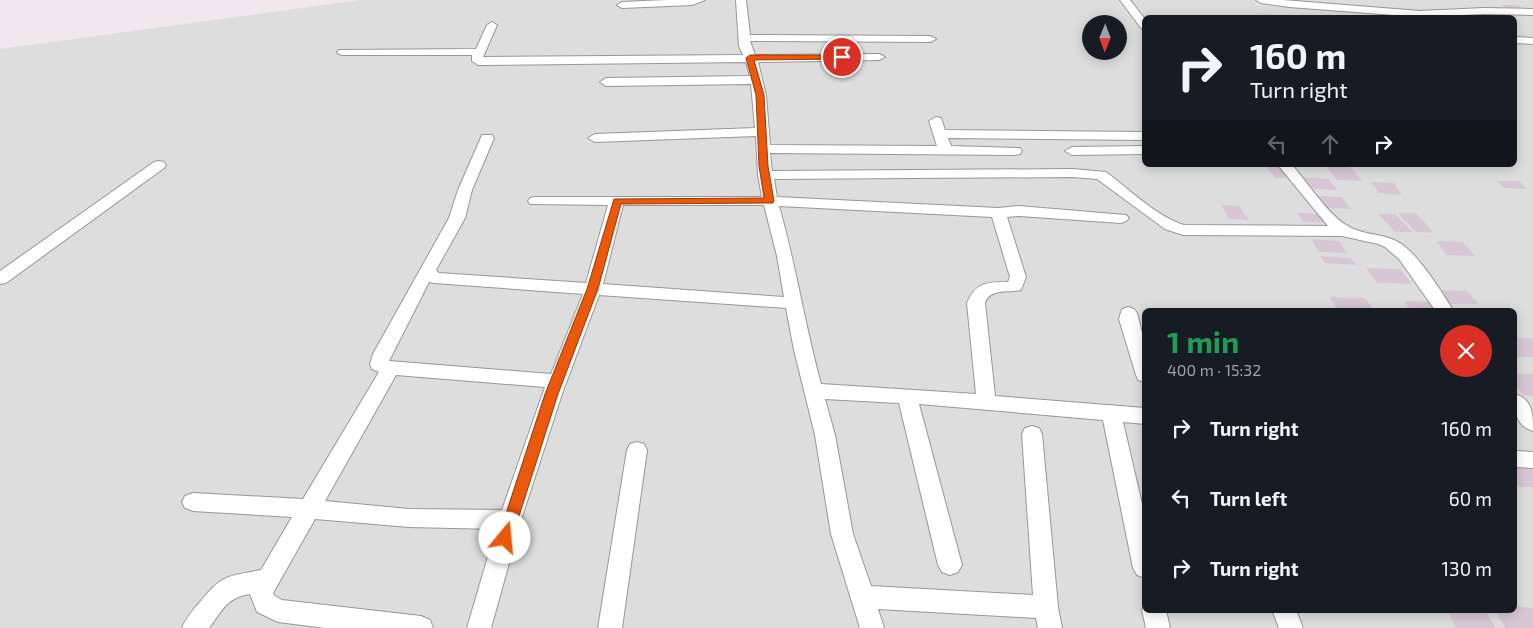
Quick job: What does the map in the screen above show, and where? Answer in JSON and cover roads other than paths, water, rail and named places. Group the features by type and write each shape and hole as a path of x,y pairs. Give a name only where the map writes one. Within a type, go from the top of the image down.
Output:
{"street":[{"path":"622,6 700,0"},
{"path":"741,0 745,46 760,95 765,175 770,201 785,256 803,350 825,435 842,534 872,628"},
{"path":"1125,0 1142,22"},
{"path":"1261,0 1289,4 1420,14 1484,11 1533,12"},
{"path":"1514,0 1533,12"},
{"path":"492,25 476,60 484,62 879,57"},
{"path":"744,38 930,39"},
{"path":"1517,40 1533,41"},
{"path":"343,52 480,52"},
{"path":"606,82 756,80"},
{"path":"936,121 945,150"},
{"path":"940,134 1142,136"},
{"path":"487,138 465,190 457,218 382,354 379,364 383,368 390,369 557,381"},
{"path":"595,138 763,141 945,150 1015,151"},
{"path":"1072,151 1142,150"},
{"path":"0,279 159,165"},
{"path":"1287,167 1334,224 1343,231 1357,238 1381,241 1400,250 1443,308"},
{"path":"765,175 1073,173 1101,176 1156,218 1170,226 1183,230 1343,231"},
{"path":"535,201 770,201 998,213 1019,211 1120,218"},
{"path":"479,628 510,520 557,381 593,289 617,201"},
{"path":"986,402 976,304 979,294 986,289 1010,287 1018,283 1018,277 998,213"},
{"path":"427,271 434,278 441,279 795,303"},
{"path":"1128,313 1128,319 1142,361"},
{"path":"390,369 267,580 262,592 266,604 278,611 421,628"},
{"path":"813,391 907,396 1142,416"},
{"path":"907,396 950,565"},
{"path":"1517,406 1533,423"},
{"path":"1111,413 1142,554"},
{"path":"861,597 1048,617 1032,434"},
{"path":"610,628 637,450"},
{"path":"1517,458 1533,460"},
{"path":"194,502 309,509 409,518 510,520"},
{"path":"194,628 222,592 233,586 267,580"},
{"path":"1155,613 1158,628"},
{"path":"1285,613 1291,628"}]}
